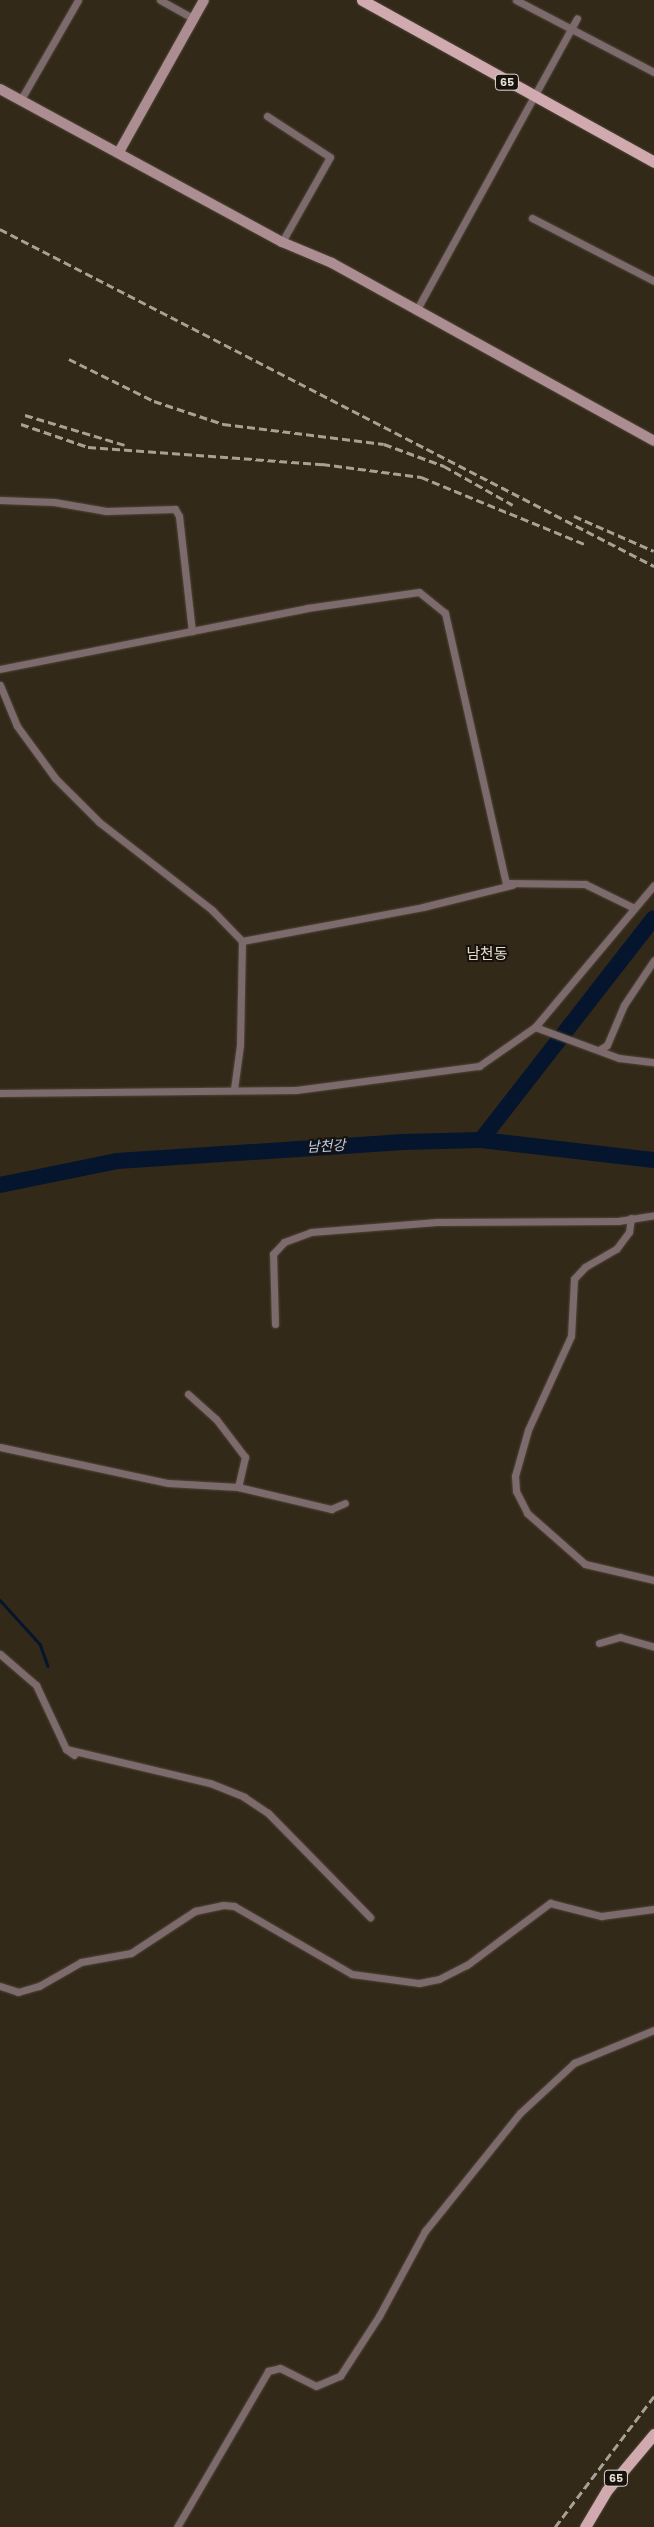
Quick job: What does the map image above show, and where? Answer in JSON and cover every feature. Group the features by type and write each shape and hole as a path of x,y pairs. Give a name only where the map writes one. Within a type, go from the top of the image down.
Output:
{"main road":[{"path":"119,152 204,0"},
{"name":"65","path":"362,0 654,162"},
{"path":"0,89 282,242 332,263 654,441"},
{"name":"65","path":"585,2527 607,2490 654,2434"}],"street":[{"path":"20,101 78,0"},
{"path":"160,0 194,19"},
{"path":"516,0 654,72"},
{"path":"416,311 577,18"},
{"path":"267,116 330,157 282,242"},
{"path":"532,218 654,281"},
{"path":"0,500 54,502 106,511 174,509 179,516 192,631"},
{"path":"0,669 192,631 407,592 419,592 438,604 445,613 506,882 512,885"},
{"path":"0,685 22,733 55,778 99,822 212,910 242,941 240,1045 234,1089"},
{"path":"242,941 423,907 512,885 585,884 634,908"},
{"path":"0,1093 234,1089 296,1090 479,1066 535,1027 654,885"},
{"path":"599,1050 606,1045 624,1004 650,971 654,960"},
{"path":"535,1027 599,1050 654,1062"},
{"path":"275,1324 273,1254 284,1242 311,1232 438,1222 631,1218 654,1215"},
{"path":"631,1218 629,1232 616,1249 585,1267 574,1279 571,1336 528,1430 515,1476 516,1491 526,1513 585,1564 654,1580"},
{"path":"188,1394 216,1419 245,1456 238,1487"},
{"path":"0,1447 168,1483 238,1487 331,1509 344,1503"},
{"path":"599,1643 620,1638 654,1647"},
{"path":"0,1654 36,1684 66,1749 74,1756"},
{"path":"66,1749 210,1783 244,1797 268,1814 370,1917"},
{"path":"0,1986 18,1992 39,1986 81,1962 131,1952 195,1911 223,1904 234,1906 352,1974 419,1983 439,1979 467,1965 550,1904 600,1916 654,1909"},
{"path":"177,2527 268,2371 280,2368 316,2386 340,2376 379,2316 424,2231 520,2113 574,2062 654,2030"}],"waterway":[{"path":"481,1140 654,918"},
{"name":"남천강","path":"0,1185 117,1161 403,1142 481,1140 654,1160"},
{"path":"0,1600 40,1644 48,1666"}],"railway":[{"path":"0,229 654,566"},
{"path":"69,359 154,401 223,424 384,444 444,466 513,505"},
{"path":"25,415 125,445"},
{"path":"21,424 88,447 322,464 421,477 587,545"},
{"path":"574,516 654,551"},
{"path":"555,2527 654,2396"}],"district":[{"name":"남천동","path":"487,954"}]}
